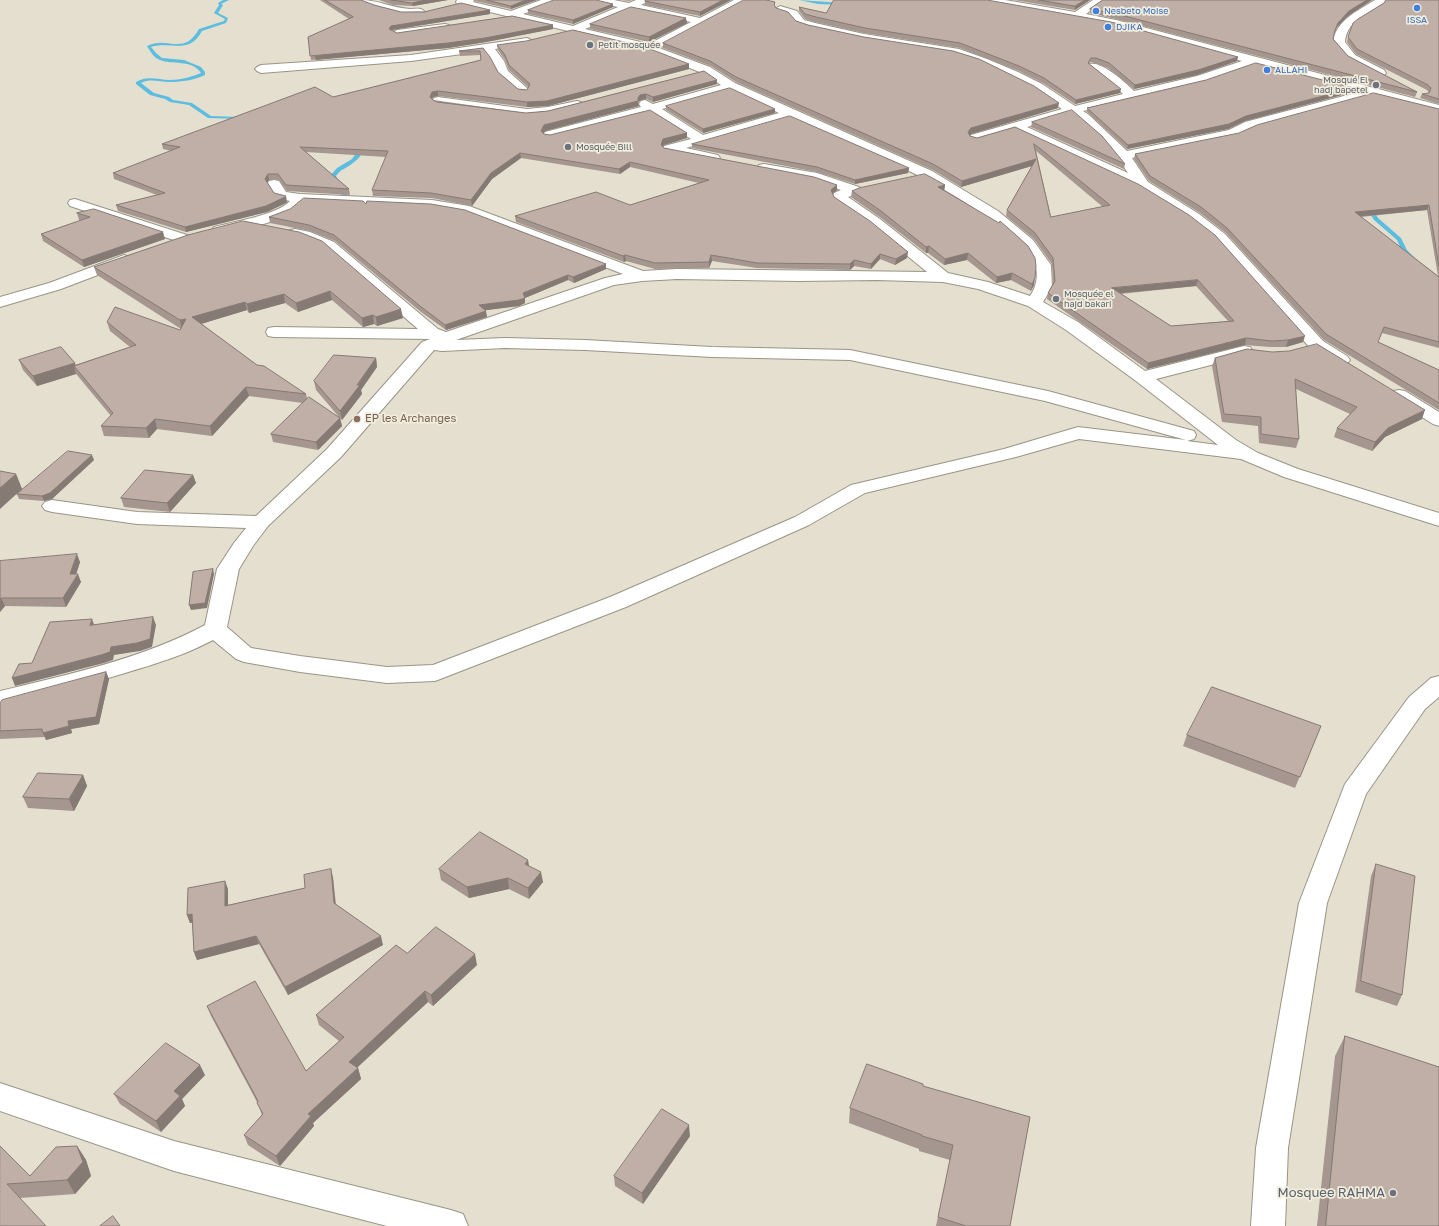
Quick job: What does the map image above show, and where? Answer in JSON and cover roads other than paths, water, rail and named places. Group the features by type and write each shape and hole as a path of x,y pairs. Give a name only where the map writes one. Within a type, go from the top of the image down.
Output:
{"street":[{"path":"365,0 406,13 431,10"},
{"path":"487,20 513,14 551,0"},
{"path":"598,0 700,21"},
{"path":"262,69 411,58 488,48 575,29 645,0"},
{"path":"650,48 742,0"},
{"path":"987,0 1078,15 1155,33 1254,61 1439,109"},
{"path":"1078,15 1100,0"},
{"path":"1382,0 1348,22 1340,33 1339,42 1351,58 1393,80"},
{"path":"461,2 650,48 706,70 731,86 927,174 993,214 1028,243 1043,266 1044,287 1034,303"},
{"path":"780,9 793,13 800,22 812,26 864,37 955,51 983,61 1038,87 1085,118 1124,156 1143,185"},
{"path":"397,33 457,25"},
{"path":"442,27 449,53"},
{"path":"488,48 498,61 503,74 523,90"},
{"path":"976,138 1074,110 1167,88 1254,61"},
{"path":"1094,66 1120,84 1132,96"},
{"path":"683,76 706,70"},
{"path":"550,135 600,123 731,86"},
{"path":"1124,156 1212,138 1244,129 1250,125 1374,92"},
{"path":"1419,92 1439,102"},
{"path":"635,99 653,108 702,140"},
{"path":"438,101 527,113 548,111 588,102"},
{"path":"729,161 669,149 791,114"},
{"path":"1015,126 1143,185 1194,217 1220,237 1309,347 1356,368"},
{"path":"751,165 817,178 854,190"},
{"path":"905,179 927,174"},
{"path":"274,184 281,195 300,198 432,204 469,210 642,276"},
{"path":"869,187 854,190 839,196 875,222 943,277"},
{"path":"166,246 197,236 273,216 292,207 300,198"},
{"path":"75,203 151,227 197,236"},
{"path":"242,224 305,235 329,245 431,340"},
{"path":"0,302 55,286 98,268 139,254"},
{"path":"0,699 60,686 159,654 188,644 215,629 228,569 244,543 261,522 334,453 431,340 456,334 611,281 642,276 677,274 943,277 982,285 1034,303 1072,326 1142,377 1229,444 1251,457 1291,473 1439,520"},
{"path":"274,332 712,352 850,355 1048,396 1185,434 1229,444"},
{"path":"1142,377 1245,351 1257,352"},
{"path":"1388,388 1439,420"},
{"path":"215,629 244,654 300,664 387,675 435,672 618,602 802,521 858,489 1009,453 1078,433 1211,449 1251,457"},
{"path":"52,506 137,518 261,522"},
{"path":"1268,1226 1272,1148 1313,903 1354,791 1417,703 1439,684"},
{"path":"0,1097 174,1156 451,1226"}],"waterway":[{"path":"227,0 219,4 221,5 216,13 227,19 225,22 200,30 196,38 185,44 156,44 149,46 154,54 161,59 183,61 199,68 203,74 181,80 168,81 149,79 138,83 152,94 172,101 190,104 210,117 240,118"},
{"path":"801,0 818,3 842,4"},
{"path":"353,202 343,194 333,176 339,169 352,162 358,156 362,149 360,147"},
{"path":"1368,206 1376,219 1399,239 1405,251 1411,257"}],"place":[{"name":"ISSA","path":"1417,8"},
{"name":"Nesbeto Moise","path":"1096,11"},
{"name":"DJIKA","path":"1108,27"},
{"name":"Petit mosquée","path":"590,45"},
{"name":"ALLAHI","path":"1267,70"},
{"name":"Mosqué El hadj bapetel","path":"1376,85"},
{"name":"Mosquée Bill","path":"568,147"},
{"name":"Mosquée el hajd bakari","path":"1056,299"},
{"name":"EP les Archanges","path":"357,419"},
{"name":"Mosquee RAHMA","path":"1393,1193"}]}
